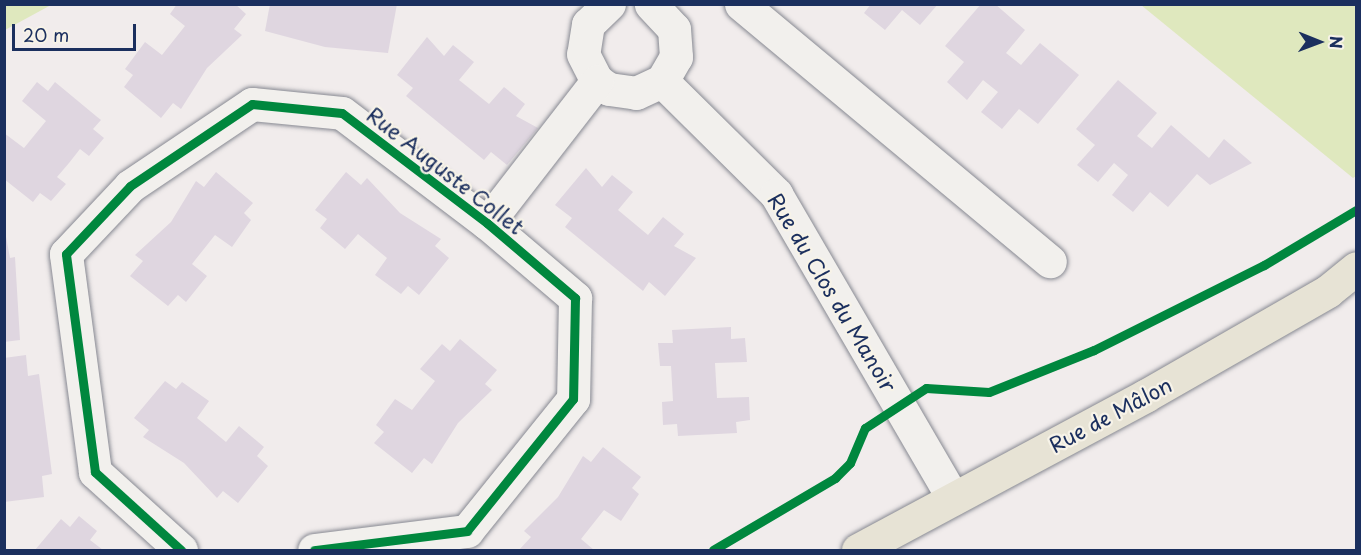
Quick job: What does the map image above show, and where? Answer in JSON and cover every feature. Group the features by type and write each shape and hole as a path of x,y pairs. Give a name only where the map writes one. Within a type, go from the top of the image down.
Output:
{"main road":[{"name":"Rue de Mâlon","path":"858,550 1145,396 1328,291 1356,268"}],"street":[{"path":"741,4 1050,261"},
{"path":"598,7 583,39 583,54 597,81 609,89 636,93 662,81 671,70 677,43 667,17 655,5"},
{"name":"Rue Auguste Collet","path":"488,223 597,81"},
{"name":"Rue du Clos du Manoir","path":"662,81 776,194 953,498"},
{"name":"Rue Auguste Collet","path":"181,550 94,472 66,254 130,186 252,104 342,113 488,223 575,298 573,399 467,531 314,550"}],"green space":[{"path":"5,4 51,4 51,5 5,30"},
{"path":"1141,5 1356,5 1356,176 1353,178"}],"building":[{"path":"177,4 235,4 246,14 234,29 242,35 207,68 181,109 173,103 161,118 124,87 133,75 125,69 145,42 162,55 185,26 170,14"},
{"path":"270,4 397,4 388,53 325,47 265,31"},
{"path":"871,4 938,4 920,25 902,10 885,30 864,13"},
{"path":"981,4 995,4 1025,30 1006,53 1021,65 1040,43 1079,75 1038,124 1019,109 1002,129 981,112 998,92 983,80 967,100 947,82 964,62 945,46"},
{"path":"427,37 444,56 453,45 474,62 459,80 489,104 504,87 525,104 516,116 538,128 507,165 491,152 484,160 406,96 413,88 397,75"},
{"path":"1118,80 1157,113 1137,136 1152,148 1171,125 1209,158 1224,139 1252,163 1210,185 1197,174 1168,207 1150,192 1133,212 1112,195 1128,175 1114,163 1098,182 1077,165 1095,145 1076,129"},
{"path":"37,82 48,91 55,82 101,120 93,129 104,138 89,156 80,149 57,177 66,184 51,201 40,193 33,202 4,179 4,133 24,148 46,121 22,101"},
{"path":"586,168 602,187 612,175 633,192 618,210 648,235 663,217 684,234 674,246 696,258 665,296 649,282 643,291 565,227 572,218 555,205"},
{"path":"216,172 253,203 244,213 251,220 232,247 215,235 192,264 207,276 186,302 178,295 168,306 130,276 143,261 135,255 171,222 196,181 204,187"},
{"path":"346,172 361,185 367,178 400,213 441,239 435,246 449,258 419,295 408,286 401,294 375,275 387,258 358,234 345,249 320,228 327,219 315,210"},
{"path":"4,226 10,258 15,257 20,340 4,342"},
{"path":"731,327 731,339 745,338 747,362 715,363 717,398 749,397 750,420 736,422 737,433 678,436 677,424 663,425 662,402 673,401 671,366 660,366 658,343 673,343 672,330"},
{"path":"460,339 497,370 485,384 492,390 458,423 432,464 424,458 412,473 374,443 384,432 376,425 395,399 412,410 435,381 420,369 442,344 450,351"},
{"path":"26,355 28,376 39,374 52,474 42,476 44,497 4,502 4,358"},
{"path":"165,381 176,389 182,382 209,401 197,418 226,442 239,426 264,447 257,456 268,466 238,503 223,491 217,498 184,463 143,437 149,430 134,418"},
{"path":"603,447 641,477 632,488 639,494 621,521 604,510 581,539 594,550 519,550 531,537 524,531 558,497 583,456 591,462"},
{"path":"79,516 97,531 90,540 103,550 35,550 61,519 70,527"}],"cycle path":[{"path":"181,550 95,472 66,254 130,186 252,104 342,113 487,223 575,298 573,399 467,531 314,550"},
{"path":"713,550 835,478 850,463 865,428 926,388 989,392 1094,350 1264,265 1356,210"}]}
